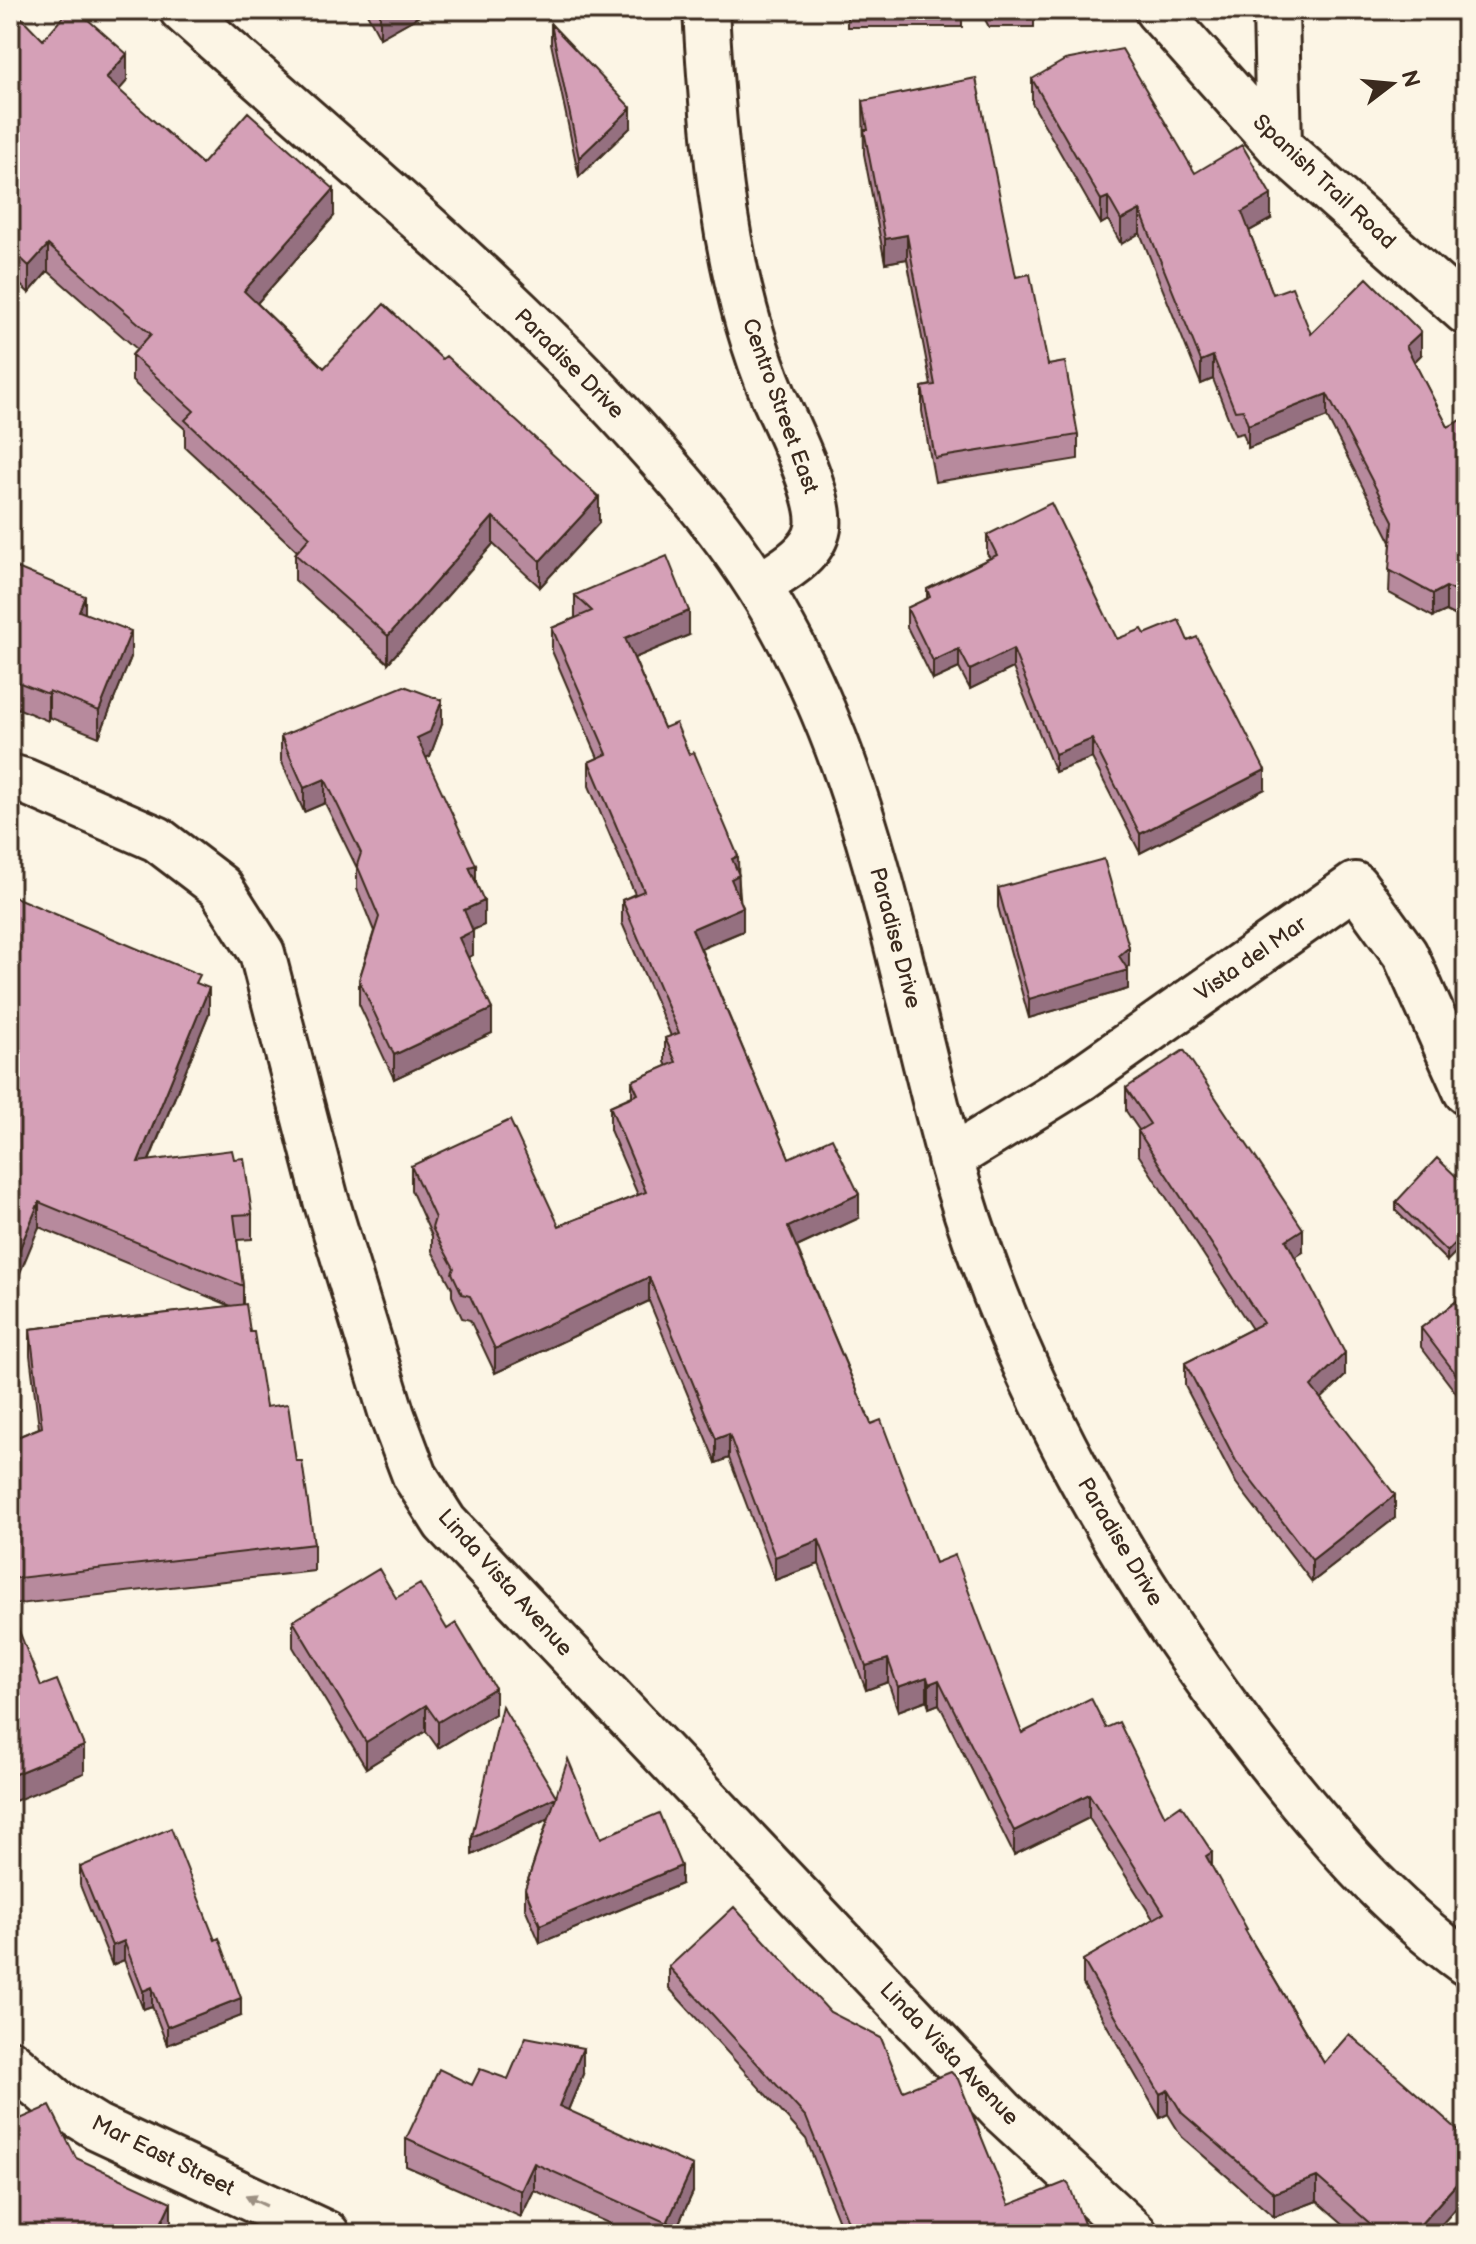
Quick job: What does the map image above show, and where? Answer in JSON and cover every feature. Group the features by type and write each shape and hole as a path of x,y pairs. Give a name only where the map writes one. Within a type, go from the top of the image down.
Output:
{"street":[{"name":"Paradise Drive","path":"182,10 541,333 683,484 724,535 759,586 820,700 847,769 868,833 950,1159 984,1261 1037,1388 1099,1512 1136,1574 1229,1709 1293,1794 1339,1849 1410,1919 1466,1963"},
{"name":"Centro Street East","path":"706,10 721,178 737,278 756,348 817,507 818,527 812,544 801,556 759,586"},
{"name":"Spanish Trail Road","path":"1157,10 1279,146 1466,312"},
{"path":"1276,10 1279,146"},
{"name":"Linda Vista Avenue","path":"10,777 157,839 220,887 262,953 326,1200 392,1415 415,1476 445,1523 1002,2111 1135,2234"},
{"name":"Vista del Mar","path":"950,1159 1080,1079 1355,885 1405,954 1466,1091"},
{"name":"Mar East Street","path":"10,2062 58,2103 97,2127 327,2234"}],"building":[{"path":"10,10 14,10 43,40 69,10 77,10 127,54 106,78 202,164 248,112 334,189 244,291 324,368 384,304 442,359 446,356 599,497 540,561 493,517 388,636 295,554 310,537 185,420 194,411 132,355 151,334 48,245 29,266 15,253 10,259"},
{"path":"551,24 631,108 579,158"},
{"path":"1122,49 1195,173 1242,145 1271,195 1242,212 1273,294 1292,287 1311,334 1367,278 1421,332 1406,346 1448,427 1463,419 1466,425 1466,597 1446,587 1433,594 1389,570 1393,521 1327,394 1248,425 1243,410 1235,411 1213,356 1201,361 1140,210 1121,220 1108,197 1101,200 1032,79 1065,60"},
{"path":"976,78 1016,277 1030,274 1048,365 1065,362 1078,435 935,458 922,387 935,385 907,235 885,239 864,130 868,130 863,101"},
{"path":"1051,503 1117,639 1142,629 1145,634 1179,620 1188,641 1197,637 1265,770 1140,834 1092,739 1055,754 1013,649 970,670 959,649 933,661 907,608 930,597 927,589 997,555 987,535"},
{"path":"667,556 689,611 625,638 664,728 676,723 689,754 694,752 738,856 732,859 739,875 731,879 743,907 692,929 789,1158 832,1138 859,1194 788,1227 871,1424 881,1420 935,1563 955,1555 1022,1733 1091,1698 1106,1728 1119,1722 1165,1816 1181,1805 1212,1852 1206,1856 1245,1930 1324,2063 1349,2034 1466,2137 1466,2173 1412,2234 1382,2234 1317,2177 1274,2193 1182,2113 1168,2090 1160,2094 1083,1960 1164,1913 1089,1794 1014,1831 939,1680 929,1684 927,1677 898,1687 888,1659 866,1666 819,1540 775,1557 729,1434 716,1439 649,1277 495,1349 470,1296 462,1294 452,1273 454,1268 432,1228 435,1218 411,1166 510,1120 559,1226 646,1192 610,1106 638,1094 632,1081 676,1062 665,1038 679,1033 622,900 644,891 589,762 607,754 552,628 592,611 575,595"},
{"path":"10,565 85,596 79,611 131,631 99,711 10,679"},
{"path":"404,686 442,700 430,732 417,738 476,865 469,867 484,901 464,910 473,931 459,938 492,1009 394,1055 359,980 379,917 357,865 361,853 325,779 304,788 281,736"},
{"path":"1104,859 1129,947 1119,956 1128,970 1029,999 998,888"},
{"path":"10,895 200,975 196,983 209,988 138,1162 232,1150 234,1159 244,1158 252,1214 234,1215 243,1286 39,1202 10,1272"},
{"path":"1184,1050 1303,1229 1286,1240 1345,1353 1311,1386 1395,1495 1312,1560 1236,1461 1185,1363 1263,1323 1138,1131 1150,1124 1126,1088"},
{"path":"1437,1158 1466,1186 1466,1232 1447,1252 1396,1202"},
{"path":"1466,1294 1466,1387 1421,1328"},
{"path":"246,1304 250,1332 254,1332 266,1407 288,1404 296,1461 302,1461 314,1544 10,1579 10,1440 42,1427 30,1329"},
{"path":"379,1569 396,1598 420,1584 447,1629 456,1623 495,1688 438,1722 426,1705 366,1742 293,1621"},
{"path":"10,1608 41,1686 57,1680 84,1746 10,1776"},
{"path":"502,1706 556,1796 568,1759 601,1838 659,1813 681,1866 540,1925 525,1889 556,1797 472,1837"},
{"path":"171,1828 215,1940 219,1938 241,1998 167,2027 152,1987 143,1991 124,1941 112,1946 80,1867"},
{"path":"734,1907 830,2012 881,2038 903,2091 951,2072 958,2079 1009,2205 1066,2182 1088,2234 853,2234 806,2117 669,1967"},
{"path":"526,2037 583,2048 559,2106 693,2166 667,2223 534,2163 521,2191 406,2139 439,2069 472,2085 480,2069 508,2079"},
{"path":"50,2106 76,2158 171,2202 156,2234 10,2234 10,2120 11,2123"}]}
